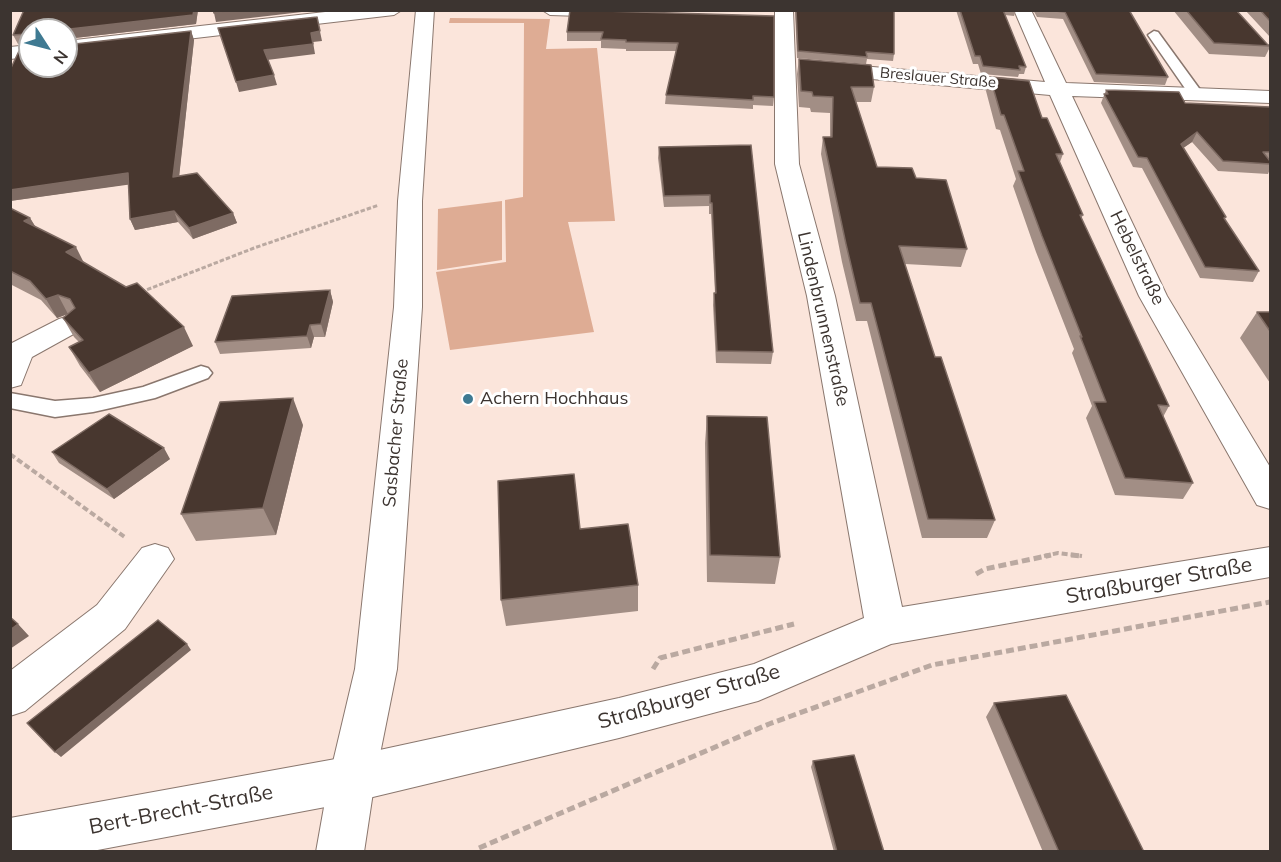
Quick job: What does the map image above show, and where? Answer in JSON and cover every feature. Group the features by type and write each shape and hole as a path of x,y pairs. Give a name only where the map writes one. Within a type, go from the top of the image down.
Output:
{"street":[{"path":"78,46 394,10"},
{"name":"Sasbacher Straße","path":"340,852 352,779 376,669 408,307 410,201 425,10"},
{"path":"550,10 632,13"},
{"name":"Hebelstraße","path":"1022,10 1056,89 1153,296 1270,496"},
{"name":"Lindenbrunnenstraße","path":"779,14 786,65 787,164 821,296 886,627"},
{"name":"Breslauer Straße","path":"786,65 1056,89 1270,97"},
{"path":"13,359 69,325"},
{"path":"10,697 111,617 154,559"},
{"name":"Straßburger Straße","path":"352,779 480,752 758,682 886,627 1270,562"},
{"name":"Bert-Brecht-Straße","path":"10,842 352,779"}],"lane":[{"path":"1155,35 1196,94"},
{"path":"10,400 56,409 93,405 147,393 201,373"}],"path":[{"path":"137,294 254,248 374,206 410,201"},
{"path":"10,454 154,559"},
{"path":"479,848 769,724 932,665 1270,602"}],"shaded area":[{"path":"450,18 550,19 546,49 597,48 615,221 568,222 594,332 450,350 436,272 506,262 505,200 523,197 524,23 449,23"},
{"path":"502,201 502,260 437,270 438,209"}],"building":[{"path":"24,10 194,10 193,15 78,28 78,18 20,18"},
{"path":"213,10 239,10 214,13"},
{"path":"570,10 774,16 774,97 753,96 753,100 666,95 678,43 626,42 626,40 601,39 603,32 567,32"},
{"path":"796,10 894,10 894,54 866,52 867,57 798,51"},
{"path":"960,10 1003,10 1026,67 1019,66 1020,70 983,66 980,56 975,56"},
{"path":"1044,10 1129,10 1168,77 1096,74 1065,12"},
{"path":"1186,10 1236,10 1270,46 1214,43"},
{"path":"1260,10 1270,10 1270,21"},
{"path":"317,17 320,31 311,33 313,44 264,50 274,75 236,82 218,28"},
{"path":"18,24 18,35 13,35"},
{"path":"191,31 173,177 197,173 233,213 189,228 174,211 130,219 128,173 10,190 10,70 18,53 18,78 78,78 78,44"},
{"path":"799,59 871,65 874,87 851,87 877,167 912,168 916,178 946,180 967,249 899,246 935,357 941,357 995,520 928,519 871,303 860,303 846,244 823,137 832,137 833,97 813,96 812,92 801,91"},
{"path":"990,77 1029,81 1042,118 1047,118 1063,154 1056,154 1083,215 1080,215 1169,406 1158,405 1193,483 1125,478 1094,402 1106,402 1018,171 1024,171 1004,115 1001,115"},
{"path":"1106,90 1179,92 1185,103 1270,107 1270,152 1263,152 1270,164 1223,161 1197,132 1181,144 1226,217 1224,218 1259,271 1205,267 1147,158 1138,157 1104,94 1108,94"},
{"path":"751,145 773,352 717,351 710,195 664,196 659,147"},
{"path":"10,208 30,218 24,221 76,247 66,252 126,287 137,283 184,327 89,373 69,347 83,340 63,318 75,308 70,299 58,295 46,299 30,281 10,271"},
{"path":"330,290 321,324 310,325 307,336 215,342 232,296"},
{"path":"1257,312 1270,312 1270,331"},
{"path":"293,398 263,508 181,514 220,402"},
{"path":"109,414 164,448 107,489 52,452"},
{"path":"707,416 767,417 780,557 710,555"},
{"path":"574,474 580,529 628,524 638,585 501,600 498,481"},
{"path":"10,617 18,624 10,630"},
{"path":"158,620 187,644 55,752 27,723"},
{"path":"1066,695 1144,852 1059,852 994,703"},
{"path":"854,755 884,852 837,852 813,761"}],"place":[{"name":"Achern Hochhaus","path":"468,399"}]}
